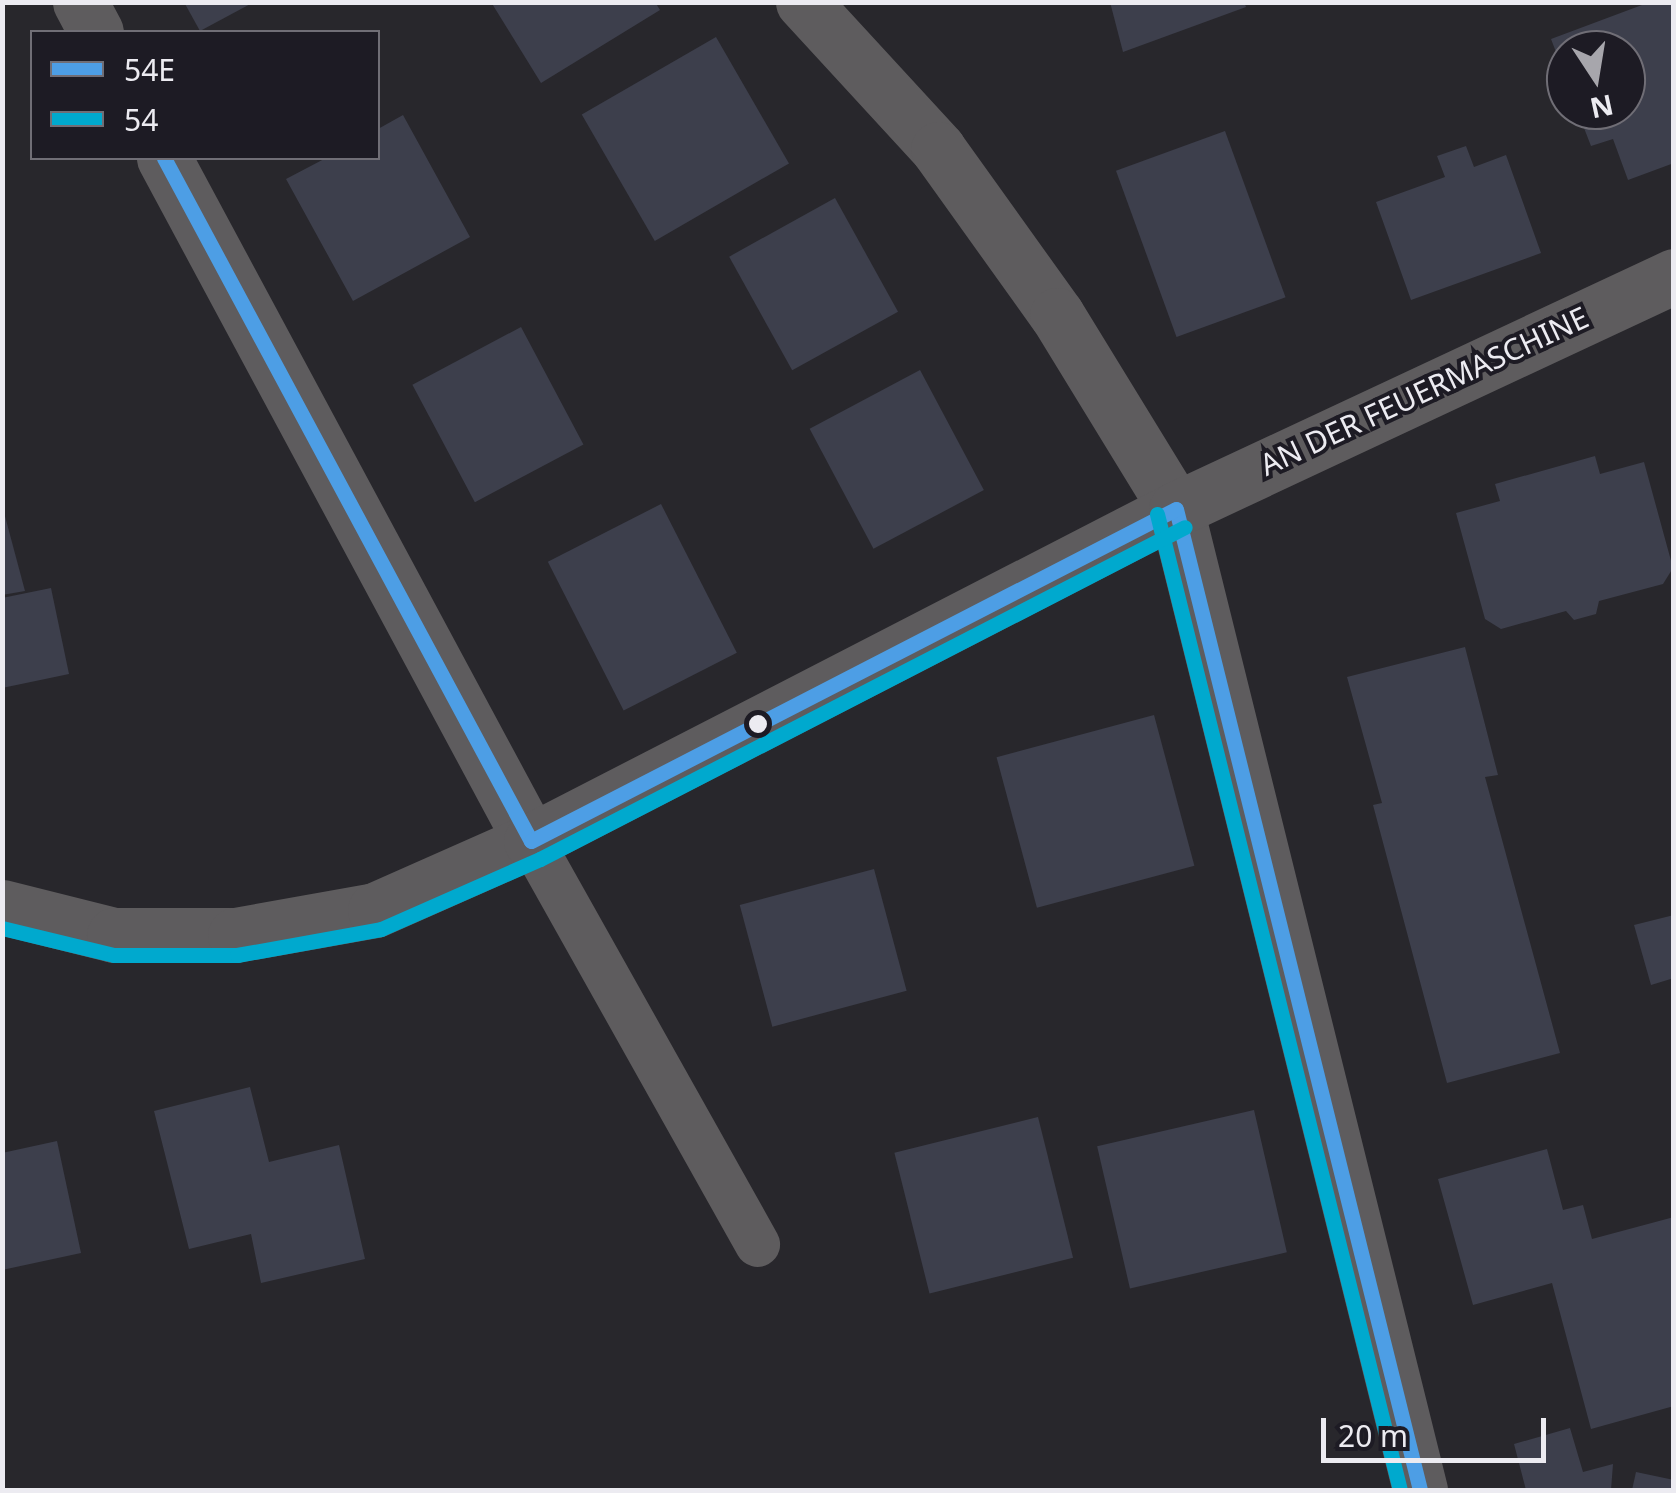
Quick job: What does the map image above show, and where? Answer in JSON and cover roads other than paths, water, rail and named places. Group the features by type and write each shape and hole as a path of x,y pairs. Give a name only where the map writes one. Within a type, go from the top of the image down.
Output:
{"street":[{"path":"80,2 95,30"},
{"path":"803,2 938,149 1058,315 1176,509 1420,1490"},
{"path":"165,160 530,842"},
{"name":"AN DER FEUERMASCHINE","path":"2,907 114,935 235,935 375,910 530,842 1176,509 1674,276"}],"lane":[{"path":"530,842 757,1244"}]}
